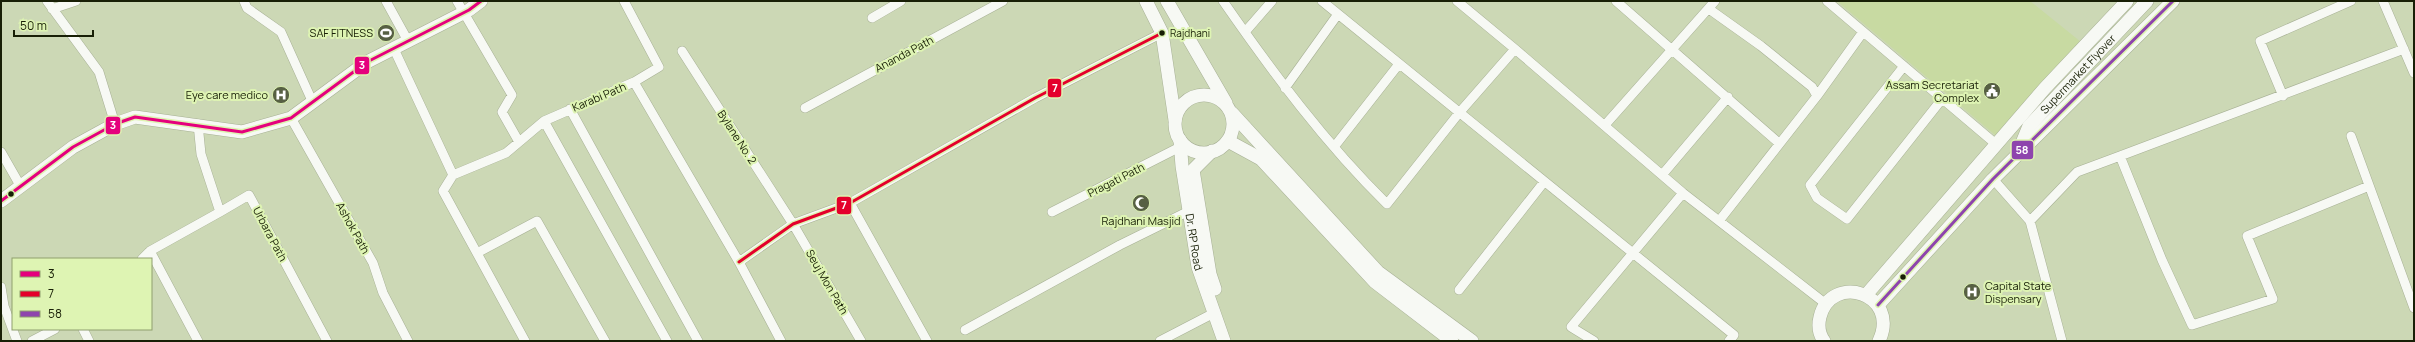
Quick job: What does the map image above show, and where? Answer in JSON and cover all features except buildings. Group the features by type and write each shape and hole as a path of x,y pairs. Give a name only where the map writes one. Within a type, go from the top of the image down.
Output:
{"main road":[{"path":"1,201 73,147 115,124 135,116 198,124 202,127 242,132 291,118 367,62 463,13 481,1"},
{"path":"1146,1 1162,33 1176,132 1180,144 1194,151 1212,151"},
{"path":"1167,1 1229,109 1233,128 1228,141 1212,151 1193,170 1210,274 1233,341"},
{"path":"1866,295 2045,88 2127,1"},
{"name":"Supermarket Flyover","path":"2018,154 2029,126 2147,1"},
{"path":"1878,305 1993,179 2173,1"},
{"path":"1175,120 1184,103 1201,95 1211,95 1229,109 1378,272 1472,341"},
{"path":"1228,141 1261,159 1375,282 1452,341"},
{"name":"Dr. RP Road","path":"1180,144 1198,268 1224,341"},
{"path":"1819,337 1820,316 1826,304 1834,296 1845,292 1856,292 1866,295 1878,305 1884,323 1879,341"}],"street":[{"path":"76,1 49,5 99,72 115,124"},
{"path":"244,1 247,8 281,32 314,102"},
{"path":"386,1 408,41"},
{"path":"457,1 512,95 502,112 519,142"},
{"path":"624,1 659,67 634,82"},
{"path":"872,18 901,1"},
{"name":"Ananda Path","path":"805,108 1003,1"},
{"path":"1223,1 1284,88 1353,170 1388,204 1459,113 1515,49"},
{"path":"1244,32 1272,1"},
{"path":"1322,1 1734,335 1729,341"},
{"path":"1457,1 1683,193 1826,304"},
{"path":"1616,1 1779,143"},
{"path":"1604,126 1715,1"},
{"path":"1827,1 1997,145"},
{"path":"2283,96 2260,41 2351,1"},
{"path":"2383,1 2414,73"},
{"path":"1709,9 1761,46 1812,87 1817,96"},
{"path":"1284,88 1338,14"},
{"path":"1719,221 1817,96 1863,32"},
{"path":"739,262 793,224 850,204 1034,98 1162,33"},
{"path":"394,49 453,175 443,191 525,341"},
{"path":"2030,221 2078,172 2283,96 2404,49"},
{"name":"Bylane No. 2","path":"682,51 793,224"},
{"path":"1334,147 1399,64"},
{"path":"1904,66 1810,185 1817,198 1847,218 1942,99"},
{"name":"Karabi Path","path":"453,175 506,153 544,121 634,82 739,262 781,341"},
{"path":"1662,175 1728,97"},
{"path":"570,109 698,341"},
{"name":"Ashok Path","path":"291,118 373,263 383,293 408,341"},
{"path":"544,121 667,341"},
{"path":"143,258 150,251 220,212 201,154 198,124"},
{"path":"2351,136 2414,308"},
{"name":"Pragati Path","path":"1052,212 1180,144"},
{"path":"1,152 21,187"},
{"path":"2120,156 2162,260 2192,325 2273,299 2247,236 2369,186"},
{"path":"1993,179 2030,221 2062,341"},
{"path":"1459,290 1544,182"},
{"path":"1594,341 1572,326 1683,193"},
{"name":"Urbara Path","path":"220,212 249,195 327,341"},
{"path":"850,204 927,341"},
{"path":"965,330 1120,245 1189,211"},
{"path":"477,253 537,221 605,341"},
{"name":"Seuj Mon Path","path":"793,224 861,341"},
{"path":"150,251 198,341"},
{"path":"1,287 4,306 12,328"},
{"path":"1160,341 1214,313"},
{"path":"13,330 17,341"},
{"path":"32,341 53,330"},
{"path":"84,330 89,341"}],"shaded area":[{"name":"Assam Secretariat Complex","path":"1837,1 2030,1 2081,42 2001,140"}],"transit line":[{"name":"3","path":"1,201 73,147 115,124 135,117 242,132 291,118 367,62 469,10 481,1"},
{"name":"58","path":"1878,305 1993,179 2173,1"},
{"name":"7","path":"739,262 793,224 850,203 1035,98 1162,33"}],"place":[{"name":"SAF FITNESS","path":"386,33"},
{"name":"Rajdhani","path":"1162,33"},
{"name":"Assam Secretariat Complex","path":"1992,91"},
{"name":"Eye care medico","path":"281,95"},
{"name":"Rajdhani Masjid","path":"1141,203"},
{"name":"Capital State Dispensary","path":"1972,292"}]}
